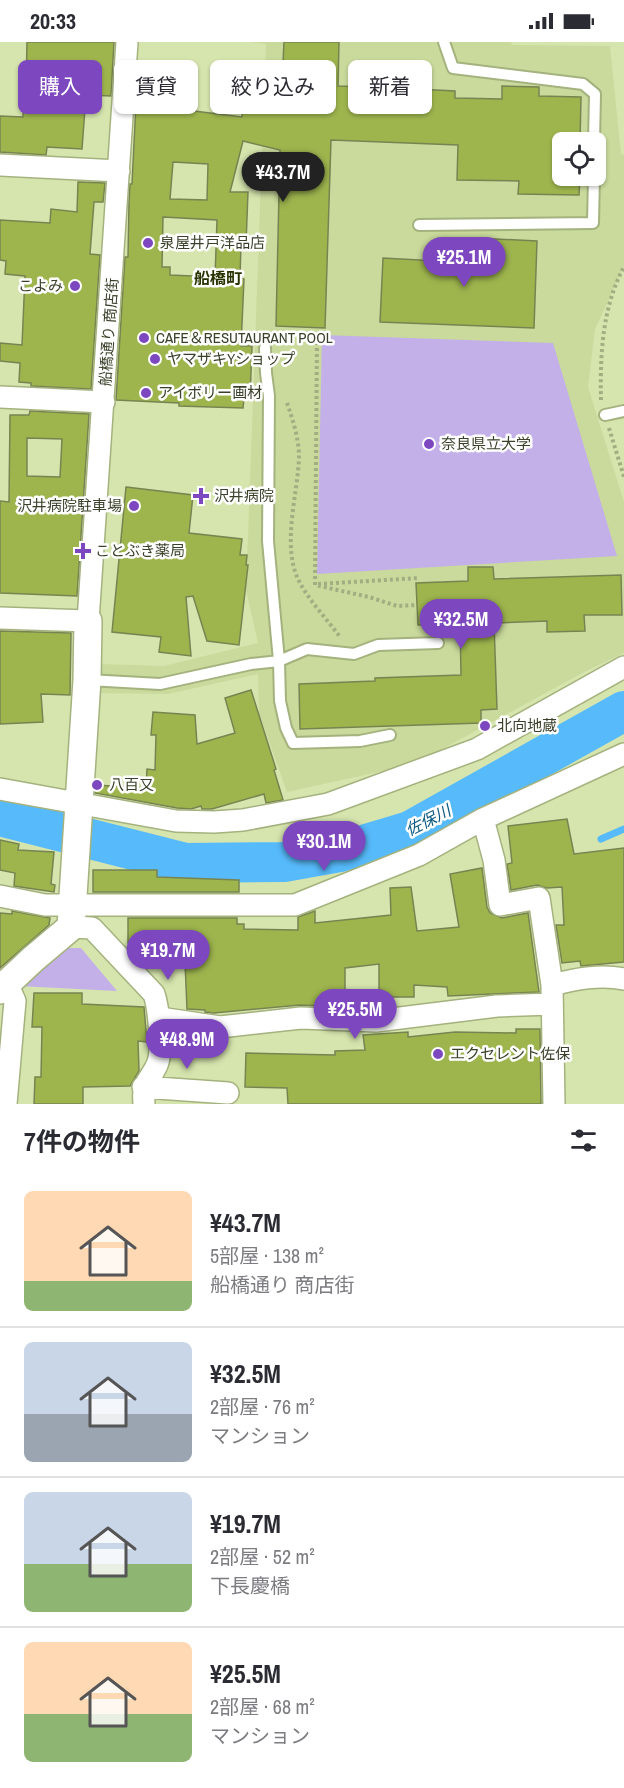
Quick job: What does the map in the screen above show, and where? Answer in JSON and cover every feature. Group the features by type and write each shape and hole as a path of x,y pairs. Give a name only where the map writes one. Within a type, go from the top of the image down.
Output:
{"street":[{"name":"船橋通り 商店街","path":"88,621 127,42"},
{"path":"0,165 118,171"},
{"path":"0,398 104,402"},
{"path":"0,618 88,621 87,681 71,916 2,985 15,1001 6,1104"},
{"path":"0,789 176,821 243,820 328,804 477,749 624,667"},
{"path":"71,916 295,905 419,855 483,819 624,754"},
{"path":"483,819 494,860 500,905 539,898 552,995 554,1104"},
{"path":"0,896 45,905 92,928 154,994 159,1006 160,1018 158,1063 144,1095 228,1093"},
{"path":"160,1018 220,1027 301,1018 376,1021 497,1006 552,995 576,979 614,976 624,979"}],"lane":[{"path":"444,42 453,68 583,84 595,94 594,132"},
{"path":"419,225 593,223 594,186"},
{"path":"266,348 269,396 268,541 279,661 280,701 286,728 293,743 360,741 390,735"},
{"path":"605,415 624,411"},
{"path":"87,681 160,684 251,664 279,661 307,649 354,654 378,645 438,643"}],"path":[{"path":"624,267 609,304 600,372 601,401 624,477"},
{"path":"315,585 317,336"},
{"path":"266,373 279,386 293,420 299,456 293,511 292,553 298,580 354,654"},
{"path":"315,585 419,578"},
{"path":"315,585 397,606 417,605"}],"shaded area":[{"name":"奈良県立大学","path":"251,42 511,42 512,45 610,46 621,154 624,155 624,266 595,329 588,387 624,502 624,653 586,671 415,764 287,792 259,713 258,674 168,694 98,693 98,664 164,666 258,643 246,590 263,114 336,114 336,60 265,60 266,44"},
{"path":"322,335 553,343 617,556 317,574"},
{"path":"57,948 81,948 117,991 18,986"}],"building":[{"path":"27,42 114,42 111,96 102,96 102,60 27,60"},
{"path":"284,42 339,42 338,86 348,86 348,114 432,114 432,90 455,91 455,98 502,99 502,86 539,87 539,96 581,97 580,132 552,132 552,186 579,186 579,195 518,194 519,181 457,180 458,145 331,140 325,328 276,326 280,150 243,141 230,192 248,192 246,244 241,244 240,278 244,279 241,346 252,346 250,399 244,399 243,408 179,406 179,403 116,400 125,257 128,257 129,203 135,114 198,114 198,112 242,117 242,114 336,114 336,60 283,60","holes":["173,162 208,164 207,200 170,199","163,217 217,220 215,277 170,275 170,267 162,267"]},
{"path":"23,114 85,114 82,149 47,147 46,155 0,152 0,116 23,117"},
{"path":"78,182 105,183 103,202 94,202 90,254 100,255 91,389 31,386 31,383 19,382 20,363 0,361 0,343 22,345 25,276 5,274 6,261 0,260 0,220 50,223 51,209 77,212"},
{"path":"475,238 537,241 534,328 380,322 383,258 475,263"},
{"path":"30,411 89,414 77,596 0,593 0,501 9,502 10,415 29,415","holes":["27,438 62,439 60,477 27,476"]},
{"path":"126,487 193,495 189,533 242,539 240,555 247,555 246,565 248,565 239,645 207,641 193,596 186,597 191,656 159,652 161,637 112,632"},
{"path":"468,567 493,567 494,579 621,575 622,615 584,615 585,631 547,632 547,621 494,623 497,709 481,710 481,723 300,729 299,684 461,675 460,624 418,625 416,583 468,581"},
{"path":"0,631 71,633 70,695 41,694 43,722 0,724"},
{"path":"251,690 276,769 274,770 283,800 266,803 264,794 212,809 202,809 201,806 191,809 95,793 96,785 146,788 147,769 155,770 156,735 151,735 153,712 195,715 197,744 235,733 225,698"},
{"path":"567,819 574,854 624,848 624,962 581,966 580,961 562,963 556,925 564,925 562,887 547,888 537,885 511,890 507,864 512,863 508,826"},
{"path":"0,840 19,844 18,850 54,852 51,884 55,885 54,892 14,886 15,873 0,870"},
{"path":"482,868 487,907 490,913 502,918 528,913 539,992 448,996 447,987 414,985 414,997 379,997 379,964 345,968 345,1007 300,1005 205,1012 205,1010 187,1009 185,962 178,962 176,943 128,943 128,918 237,918 237,924 244,924 244,929 298,930 298,917 315,911 315,923 391,915 390,888 411,887 417,931 459,927 450,874"},
{"path":"93,870 157,870 157,877 239,880 239,892 93,892"},
{"path":"12,911 50,918 49,925 0,968 0,913 12,914"},
{"path":"34,993 82,993 82,1004 144,1007 147,1042 138,1041 139,1071 130,1086 83,1087 83,1104 34,1104 35,1077 41,1077 42,1027 32,1027"},
{"path":"516,1029 540,1029 541,1104 288,1104 287,1088 245,1087 246,1053 335,1055 335,1051 365,1050 363,1035 408,1032 408,1037 455,1032 516,1033"}],"waterway":[{"name":"佐保川","path":"0,816 185,863 284,862 340,852 410,831 624,711"},
{"path":"601,839 624,829"}],"place":[{"name":"泉屋井戸洋品店","path":"148,243"},
{"name":"こよみ","path":"75,286"},
{"name":"CAFE＆RESUTAURANT POOL","path":"144,338"},
{"name":"ヤマザキYショップ","path":"155,359"},
{"name":"アイボリー画材","path":"146,393"},
{"name":"奈良県立大学","path":"429,444"},
{"name":"沢井病院","path":"201,496"},
{"name":"沢井病院駐車場","path":"134,506"},
{"name":"ことぶき薬局","path":"83,551"},
{"name":"北向地蔵","path":"485,726"},
{"name":"八百又","path":"97,785"},
{"name":"エクセレント佐保","path":"438,1054"}],"district":[{"name":"船橋町","path":"218,278"}]}
